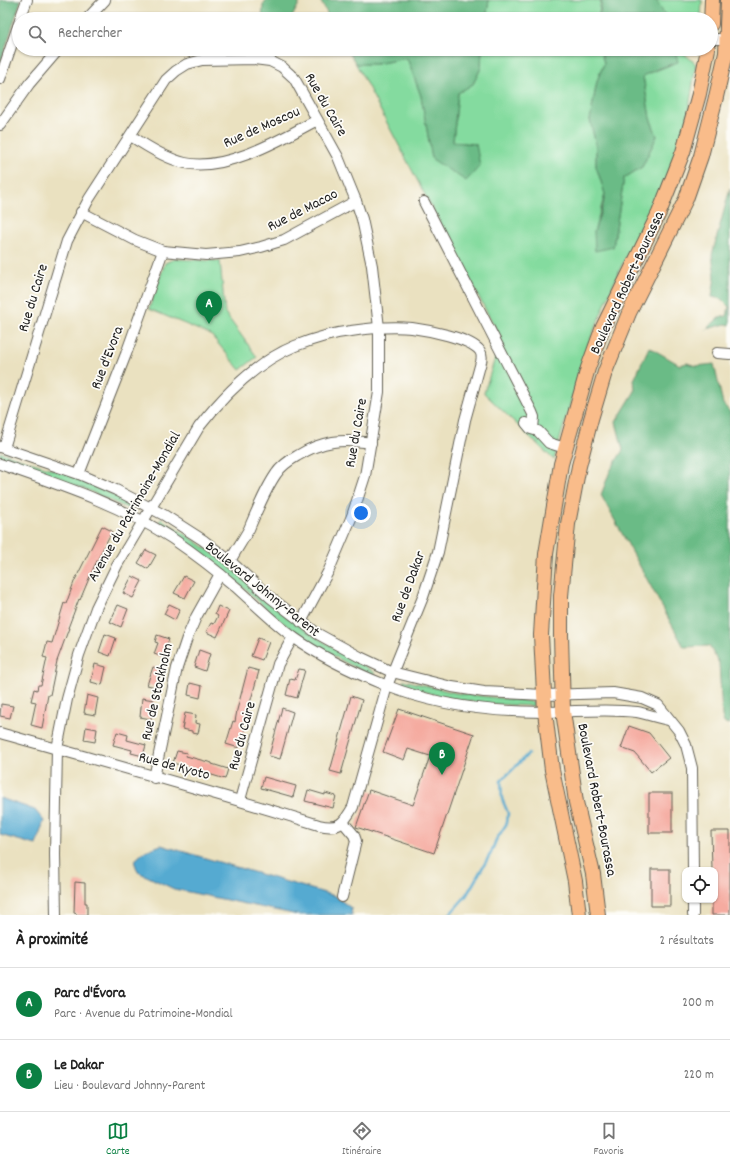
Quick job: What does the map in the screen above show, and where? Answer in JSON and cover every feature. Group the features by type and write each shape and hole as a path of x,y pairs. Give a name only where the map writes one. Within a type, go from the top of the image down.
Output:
{"highway":[{"path":"712,0 712,12"},
{"name":"Boulevard Robert-Bourassa","path":"598,915 593,874 576,802 563,711 560,635 564,557 569,519 579,466 605,372 634,302 675,221 694,178 716,97 729,39 728,0"},
{"name":"Boulevard Robert-Bourassa","path":"579,915 575,882 552,770 544,712 541,636 546,554 561,464 588,368 603,327 658,213 683,152 699,94 707,56"}],"street":[{"path":"23,12 27,0"},
{"path":"94,12 105,0"},
{"path":"718,39 729,39"},
{"path":"0,79 12,44"},
{"path":"0,125 4,110 52,56"},
{"name":"Rue du Caire","path":"2,448 67,241 81,212 166,80 187,64 202,60 254,59 270,61 282,67 294,78 338,157 356,201 362,219 372,266 379,328 379,392 365,476 352,516 329,570 301,622"},
{"name":"Rue de Moscou","path":"131,136 162,154 185,164 209,165 239,158 294,133 317,120"},
{"name":"Rue de Macao","path":"81,212 135,240 163,251 206,255 240,252 284,240 356,201"},
{"path":"424,202 532,412 534,417 529,426 538,431 549,442 565,448"},
{"name":"Rue d'Evora","path":"79,474 126,354 163,251"},
{"name":"Avenue du Patrimoine-Mondial","path":"56,915 55,854 57,749 66,699 79,655 96,608 117,565 199,427 213,410 249,374 295,346 322,337 351,331 379,328 411,328 438,333 469,342 480,351"},
{"name":"Rue de Dakar","path":"341,823 346,819 353,807 387,686 424,597 438,552 466,420 481,362 482,356 480,351"},
{"path":"717,352 730,354"},
{"path":"230,561 277,472 290,460 310,448 329,442 354,441 371,443"},
{"name":"Boulevard Johnny-Parent","path":"2,448 79,474 116,490 182,525 230,561 271,598 301,622 337,645 392,672 425,681 484,692 544,695 613,693 642,698 658,705 679,731 686,745 692,768 693,867"},
{"name":"Boulevard Johnny-Parent","path":"0,464 82,493 143,521 173,539 220,574 293,636 322,655 352,671 387,686 423,697 497,710 544,712 605,710 637,712 669,720"},
{"name":"Rue de Stockholm","path":"154,778 177,668 196,617 220,574"},
{"name":"Rue du Caire","path":"240,800 278,664 293,636"},
{"name":"Rue de Kyoto","path":"0,733 154,778 240,800 330,828 341,823"},
{"path":"341,823 354,834 356,842 342,897"},
{"path":"693,903 693,915"}],"green space":[{"path":"0,0 21,0 17,12 12,12 12,28 0,65"},
{"path":"266,0 301,0 295,12 262,12 263,5"},
{"path":"320,0 489,0 487,12 326,12"},
{"path":"489,0 601,0 599,12 487,12"},
{"path":"602,0 656,0 663,12 600,12"},
{"path":"656,0 702,0 701,12 663,12"},
{"path":"351,56 482,56 481,68 473,84 458,93 453,142 476,144 480,166 466,181 432,159 421,96 407,58 376,64 356,64"},
{"path":"482,56 602,56 604,63 597,81 590,120 596,145 596,166 605,194 594,232 613,247 624,178 642,167 657,136 650,118 643,76 670,65 673,56 687,56 696,64 685,134 656,200 620,269 585,352 554,460 484,393 501,339 356,64 376,64 407,58 421,96 432,158 476,144 453,142 458,93 473,84 481,68"},
{"path":"602,56 676,56 678,62 643,76 650,118 657,136 642,167 624,178 613,247 595,251 594,232 605,194 596,166 596,145 590,120 597,81 604,63"},
{"path":"730,188 730,325 726,324 706,329 720,317 727,316 729,307 721,299 712,297 715,276 712,255"},
{"path":"174,259 220,261 225,313 257,357 240,370 211,335 149,309 165,263"},
{"path":"649,347 680,365 687,363 696,366 714,364 723,404 730,412 730,724 724,723 722,716 719,663 709,646 684,647 601,495 610,471 623,450 616,422 635,391 634,380"},
{"path":"0,452 69,475 103,489 133,507 131,510 85,489 0,459"},
{"path":"161,519 195,540 244,579 295,623 365,666 375,673 373,676 326,652 293,630 275,616 239,583 167,528 159,521"},
{"path":"404,680 456,693 534,702 533,706 483,703 451,699 419,690 403,683"}],"water":[{"path":"0,798 35,810 44,821 36,845 0,835"},
{"path":"161,845 335,896 351,908 352,915 298,915 174,889 138,872 134,861 145,851"}],"building":[{"path":"102,526 112,531 93,569 80,600 79,599 68,628 57,661 50,695 48,695 42,728 31,725 36,702 31,701 34,689 37,690 38,685 41,685 47,658 43,657 47,642 52,643 64,603 66,604 74,582"},
{"path":"146,550 156,555 148,569 138,563"},
{"path":"132,576 142,581 133,598 123,593"},
{"path":"184,576 194,581 185,598 174,593"},
{"path":"169,604 180,609 175,620 164,614"},
{"path":"118,605 128,609 121,627 110,622"},
{"path":"218,606 229,611 217,637 206,632 211,623 214,624 218,616 215,614"},
{"path":"105,634 116,638 110,656 99,652"},
{"path":"157,635 169,639 163,657 154,654 158,643 155,642"},
{"path":"258,638 269,642 262,660 251,656"},
{"path":"199,650 210,654 205,671 194,667"},
{"path":"95,664 106,667 102,685 91,682"},
{"path":"153,667 160,669 156,687 147,685"},
{"path":"248,668 259,671 239,748 226,744 233,721 235,722"},
{"path":"299,669 305,670 297,698 286,695 290,679 295,680"},
{"path":"190,683 202,686 200,698 188,695"},
{"path":"87,695 98,698 95,715 84,713"},
{"path":"351,696 362,700 341,774 330,771"},
{"path":"142,698 154,700 151,719 140,717"},
{"path":"1,704 13,706 10,718 0,716"},
{"path":"282,708 293,712 280,759 269,756"},
{"path":"399,709 474,734 434,853 356,827 369,790 413,805 430,756 408,749 404,760 383,752"},
{"path":"185,713 196,715 195,723 200,724 198,734 182,729"},
{"path":"629,726 649,733 669,758 651,772 635,753 621,748"},
{"path":"86,727 97,729 95,742 84,740"},
{"path":"117,732 128,735 127,740 146,745 143,756 131,753 132,750 113,745"},
{"path":"177,751 187,753 186,756 228,769 225,779 173,763"},
{"path":"264,777 296,786 293,797 261,788"},
{"path":"308,790 325,795 325,793 336,796 333,808 305,801"},
{"path":"649,793 672,793 672,833 649,833"},
{"path":"711,831 730,831 730,915 712,915 712,903 718,903 718,867 712,867"},
{"path":"651,869 670,869 670,906 651,906"},
{"path":"75,882 85,883 85,903 87,903 87,915 77,915 74,913"}],"waterway":[{"path":"449,915 466,896 491,853 496,840 507,823 508,813 502,799 501,781 528,754"}],"place":[{"name":"Parc d'Évora","path":"209,324"},
{"name":"Le Dakar","path":"442,775"}]}
